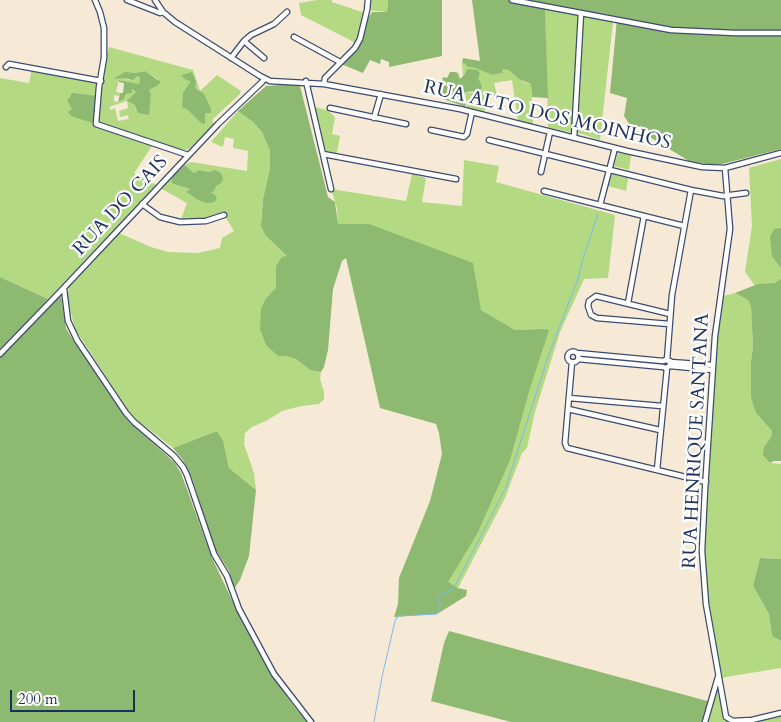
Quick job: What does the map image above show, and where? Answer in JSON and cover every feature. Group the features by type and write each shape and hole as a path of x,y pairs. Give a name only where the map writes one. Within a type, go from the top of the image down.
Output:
{"street":[{"path":"95,0 104,28 104,58 98,87 96,124 188,155"},
{"path":"127,0 160,13 163,12"},
{"path":"156,0 163,12 174,22 264,79"},
{"path":"324,84 325,78 355,48 360,39 368,0"},
{"path":"512,0 671,30 735,34 781,33"},
{"path":"231,58 251,34 274,24 287,12"},
{"path":"574,138 581,12"},
{"path":"294,37 340,62"},
{"path":"244,41 264,58"},
{"path":"6,67 9,64 100,81"},
{"name":"RUA ALTO DOS MOINHOS","path":"264,79 324,84 472,112 615,148 702,167 725,168 781,154"},
{"name":"RUA DO CAIS","path":"0,354 188,155 264,79"},
{"path":"306,82 331,189"},
{"path":"374,118 381,94"},
{"path":"330,108 406,124"},
{"path":"431,130 464,137 467,134 472,112"},
{"path":"541,172 550,132"},
{"path":"489,140 691,190 728,195 746,193"},
{"path":"600,205 615,148"},
{"path":"323,154 456,179"},
{"name":"RUA HENRIQUE SANTANA","path":"725,168 730,229 713,367 702,551 706,604 724,713 729,720 752,720 781,712"},
{"path":"657,470 670,314 691,190"},
{"path":"544,191 684,226"},
{"path":"142,204 160,217 180,222 206,221 224,215"},
{"path":"628,303 644,216"},
{"path":"64,288 68,321 82,347 130,418 174,456 183,467 214,554 225,570 240,609 274,674 311,722"},
{"path":"669,324 597,318 592,315 588,301 596,296 670,314"},
{"path":"706,482 567,448 572,362 568,359 568,354 573,351 578,356 713,367"},
{"path":"572,362 576,362 578,356"},
{"path":"569,398 662,406"},
{"path":"568,409 660,430"},
{"path":"705,722 719,676"}],"green space":[{"path":"332,0 332,2 365,13 356,43 301,15 299,3"},
{"path":"368,0 388,0 387,12 367,10"},
{"path":"388,0 442,0 442,56 389,67 389,62 381,59 380,64 370,60 363,73 341,64 356,50 366,22 372,12 387,12"},
{"path":"472,0 508,0 545,9 548,98 532,97 531,84 519,79 509,70 502,69 503,73 492,75 468,67 464,63 462,64 463,58 480,61"},
{"path":"523,0 781,0 781,149 722,164 689,161 630,125 624,116 627,98 610,93 617,19"},
{"path":"545,9 613,22 600,140 582,134 548,128"},
{"path":"109,47 193,70 200,91 217,75 241,91 212,120 214,124 189,149 184,150 154,143 134,173 156,185 48,299 0,277 0,78 29,83 32,68 100,81","holes":["145,71 158,79 157,86 149,90 151,94 148,115 136,110 134,104 136,92 131,89 132,93 126,94 124,99 118,102 114,101 114,95 119,96 120,93 116,92 119,80 139,84 140,78 137,76 129,80 123,78","127,101 128,108 119,111 120,117 128,115 129,119 118,121 115,108 111,110 109,107"]},
{"path":"464,63 468,67 492,75 503,73 502,68 509,70 524,82 531,84 533,124 518,121 512,80 494,83 497,95 488,97 484,112 467,108 465,92 474,93 465,74 463,76 462,64"},
{"path":"467,69 477,70 480,73 478,78 482,86 480,91 465,92 463,96 466,107 443,99 441,96 443,89 441,87 443,77 447,78 450,72 455,72 458,73 460,79"},
{"path":"145,71 161,82 149,90 151,94 149,115 138,113 134,104 127,101 136,92 132,89 132,93 126,94 124,99 118,102 120,93 123,93 124,83 119,82 119,80 139,84 140,78 137,76 133,80 113,79 125,72"},
{"path":"192,72 196,82 195,88 204,94 211,109 211,113 205,113 205,124 201,123 187,109 182,107 183,93 191,81 186,80 181,75"},
{"path":"295,84 300,86 328,197 335,202 338,224 369,224 473,263 481,310 515,330 549,330 530,388 510,460 477,534 448,582 458,588 467,590 466,596 437,614 394,617 398,604 399,578 430,501 442,454 439,433 436,424 380,408 346,258 342,261 333,289 328,350 321,372 310,370 296,359 278,356 266,345 260,329 261,309 266,298 276,288 276,266 282,257 287,256 266,236 261,226 263,199 270,168 270,151 262,132 253,122 238,111 266,86"},
{"path":"72,93 98,96 96,124 71,116 68,112 72,109 67,100"},
{"path":"315,107 327,110 335,117 332,134 340,136 337,153 326,151"},
{"path":"238,111 253,122 262,132 270,151 270,168 263,199 261,220 266,236 287,256 276,275 277,288 266,298 286,356 296,359 310,370 321,372 320,379 324,392 324,399 319,404 282,411 252,427 245,433 244,444 254,473 256,490 229,468 223,440 217,431 173,448 137,420 128,410 75,329 67,297 69,287 119,233 168,252 198,253 220,248 222,238 234,231 224,215 213,219 180,222 187,203 160,188 173,176 171,183 190,189 186,192 198,200 210,192 215,170 209,172 199,170 194,173 185,165 191,162 247,171 248,151 233,148 234,139 225,137 223,147 211,142"},
{"path":"618,153 631,155 629,170 614,166"},
{"path":"781,159 781,331 775,314 745,272 752,226 749,168"},
{"path":"464,160 499,166 496,182 615,215 608,278 584,279 560,332 535,412 527,448 522,453 505,498 458,588 447,582 543,329 515,330 481,310 369,224 338,225 337,208 331,189 406,201 412,174 426,178 422,202 462,206"},
{"path":"185,165 194,173 199,170 209,172 215,170 221,173 223,179 221,183 211,192 217,197 215,202 207,203 198,200 186,192 190,189 171,183 173,176"},
{"path":"612,174 628,178 626,191 608,186"},
{"path":"781,228 781,268 772,256 770,237 774,229"},
{"path":"0,277 48,299 2,349 0,348"},
{"path":"781,279 781,461 770,463 763,455 764,447 771,437 772,431 756,413 751,397 753,347 751,307 748,300 735,293 758,284 775,283"},
{"path":"735,293 748,300 751,307 753,347 751,377 756,413 772,431 771,437 764,447 770,463 781,464 781,559 760,558 753,586 769,614 772,636 781,641 781,668 720,678 729,720 781,715 781,722 705,722 719,676 714,654 702,551 711,407 720,297"},
{"path":"61,296 66,328 70,335 131,423 174,462 181,473 212,558 232,600 278,684 308,722 0,722 0,357 51,303"},
{"path":"217,431 223,440 229,468 256,490 249,556 240,580 234,589 229,571 215,549 192,478 183,460 173,448"},
{"path":"760,558 781,559 781,641 772,636 769,614 753,586"},
{"path":"449,631 711,702 705,722 511,722 431,701 444,643"}],"waterway":[{"path":"374,722 395,621 398,616 437,614 440,607 438,599 440,594 452,590 455,586 506,487 550,351 578,279 598,213"}]}
